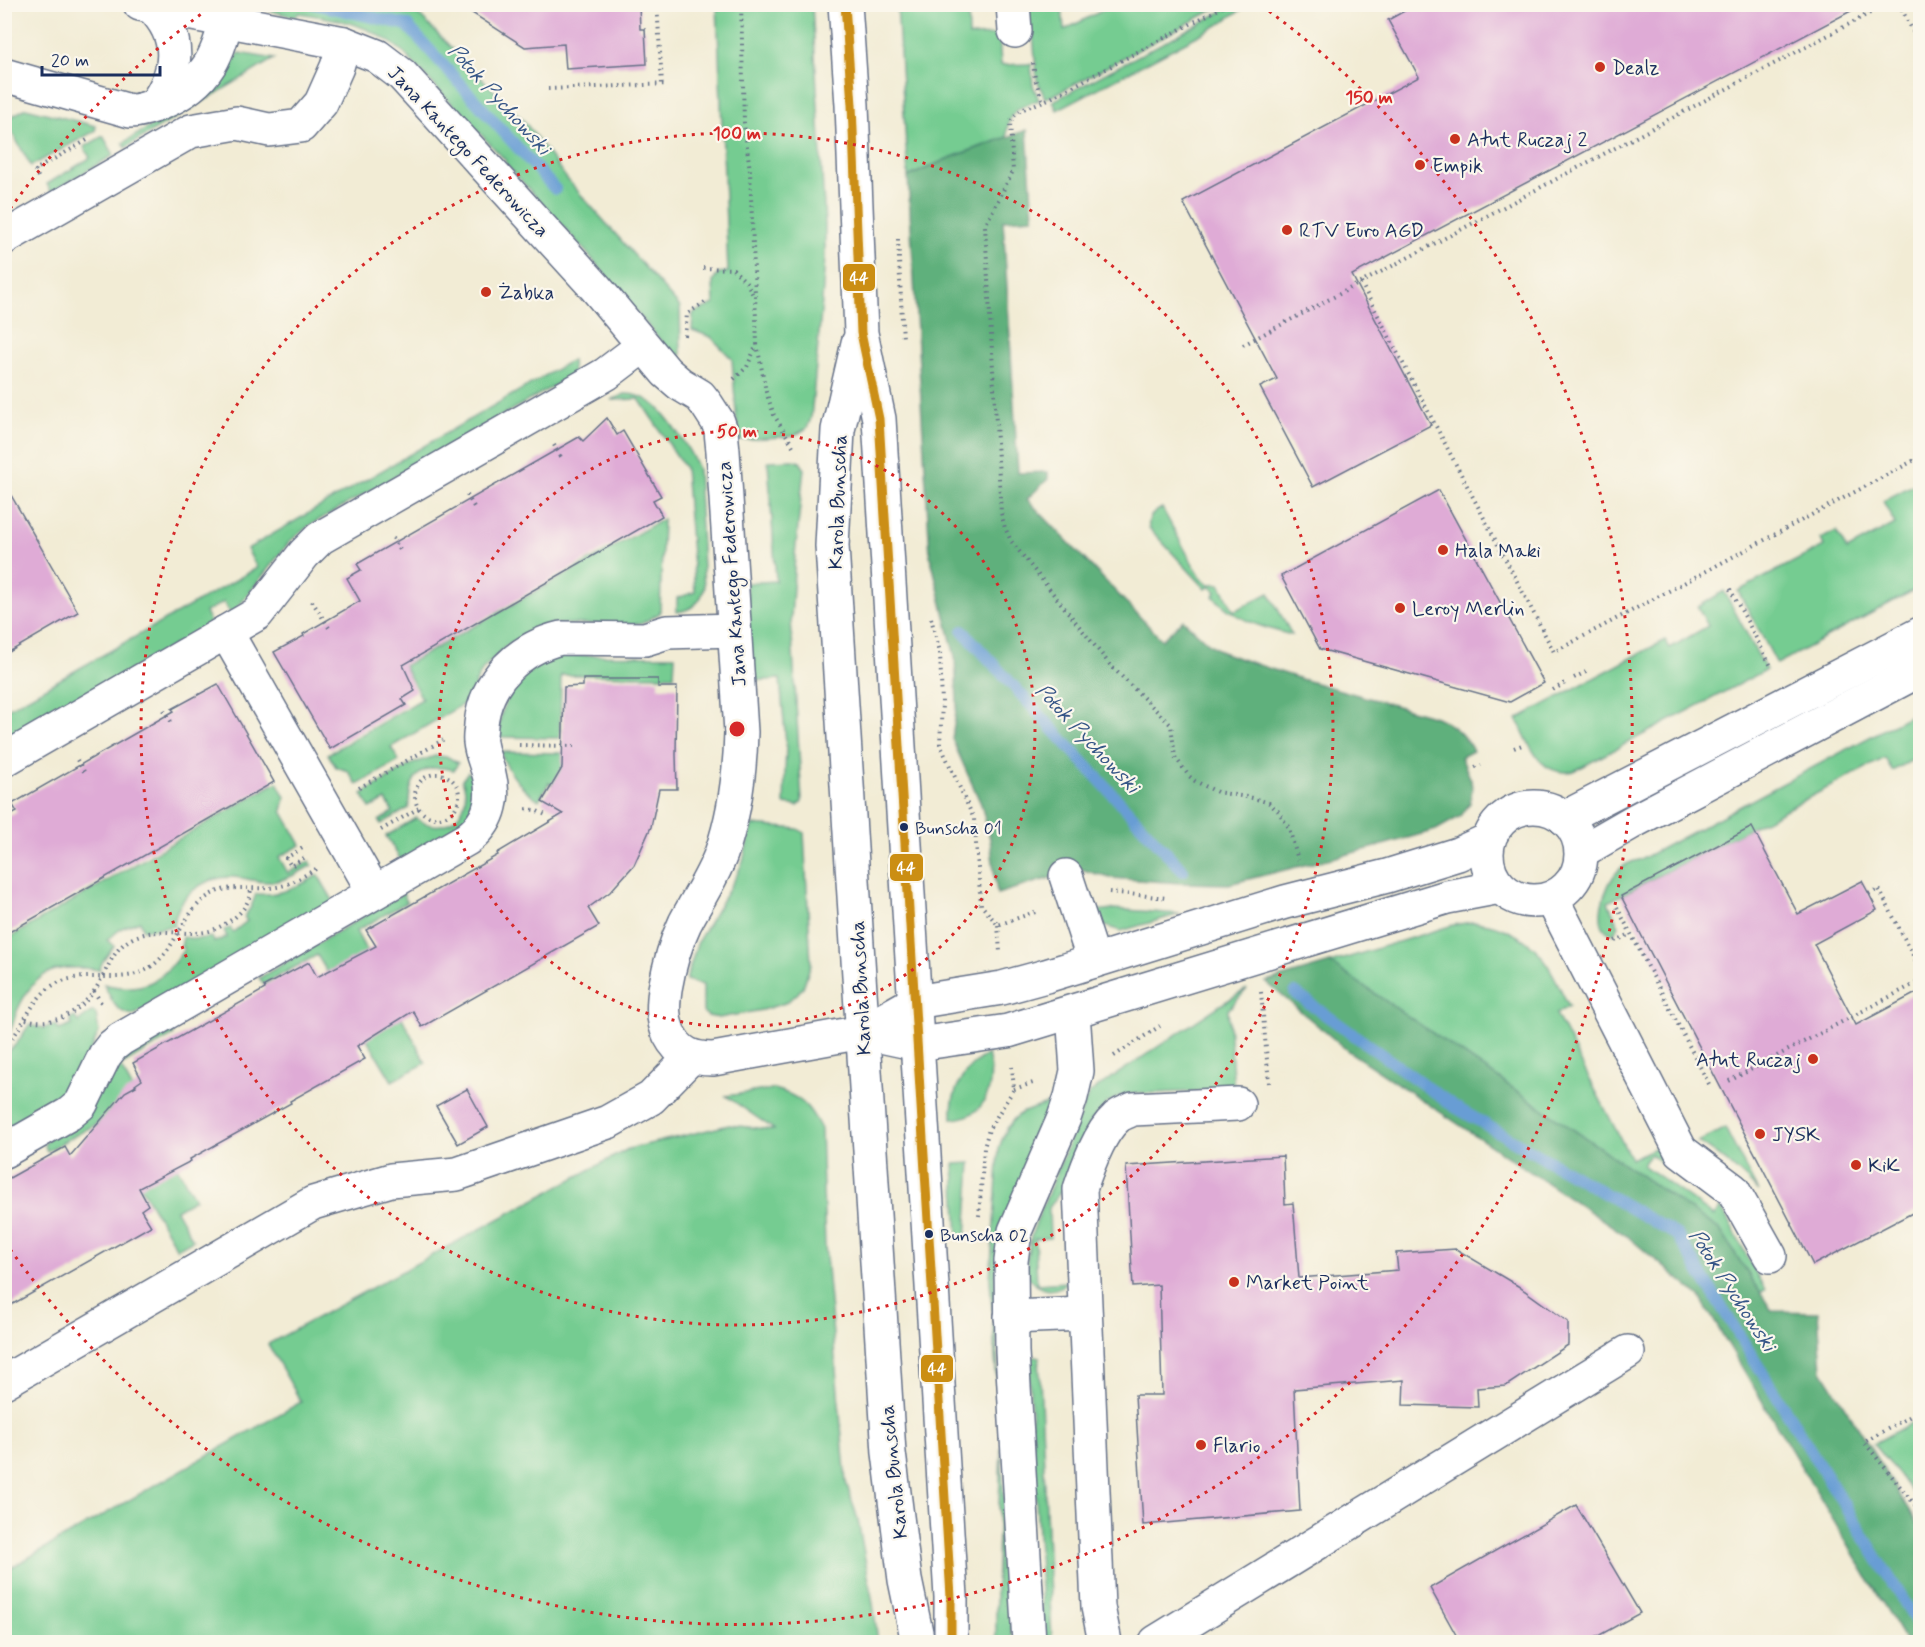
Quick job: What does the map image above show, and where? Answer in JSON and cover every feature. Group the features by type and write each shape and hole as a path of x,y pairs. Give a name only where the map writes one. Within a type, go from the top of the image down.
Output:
{"street":[{"name":"Karola Bunscha","path":"845,4 852,105 861,333 879,419 951,1597 951,1642"},
{"name":"Jana Kantego Federowicza","path":"146,6 227,12 344,43 377,56 402,75 596,288 673,379 700,396 713,414 721,431 741,732 740,764 737,796 721,854 676,945 668,969 663,1002 664,1019 671,1038 684,1053 691,1057"},
{"path":"146,6 162,19 170,34 175,59 171,76 155,105"},
{"path":"4,75 130,111 137,111 179,94 201,78 216,57 227,12"},
{"path":"4,238 191,131 237,123 269,130 301,126 321,104 344,43"},
{"name":"Karola Bunscha","path":"861,333 838,430 832,546 889,1453 905,1580 918,1642"},
{"path":"4,760 257,614 304,554 320,538 606,374 643,346"},
{"path":"4,1151 69,1114 81,1104 105,1055 121,1039 467,840 477,832 488,816 492,796 489,773 480,741 482,715 497,679 515,660 537,646 561,638 645,639 667,632 734,630"},
{"path":"226,632 366,878"},
{"path":"1564,818 1920,634"},
{"path":"1582,851 1636,820 1920,670"},
{"path":"1530,807 1542,807 1564,818 1579,837 1582,851 1581,866 1575,880 1565,891 1552,899 1531,902 1519,900 1500,888 1487,863 1486,850 1493,830 1500,822 1508,814 1530,807"},
{"path":"4,1382 313,1203 391,1180 457,1174 608,1122 651,1098 691,1057 713,1059 862,1032 915,1002 1002,988 1284,902 1387,876 1458,854 1488,840"},
{"path":"1070,888 1094,961"},
{"path":"862,1032 918,1044 1008,1031 1435,901 1470,892 1500,888"},
{"path":"1552,899 1681,1151 1734,1190 1770,1256"},
{"path":"1029,1642 1011,1317 1011,1261 1015,1231 1064,1118 1077,1071 1073,1012"},
{"path":"1105,1642 1098,1606 1080,1190 1085,1173 1105,1130 1117,1116 1133,1109 1238,1104"},
{"path":"1011,1317 1085,1314"},
{"path":"1156,1642 1628,1352"}],"path":[{"path":"548,88 664,84 657,4"},
{"path":"741,4 744,123 750,171 757,344 766,392 774,415 793,446"},
{"path":"1228,4 1052,98 1021,110 1010,123 1013,171 985,226 1001,513 1011,541 1111,666 1171,725 1175,757 1189,776 1217,792 1269,803 1289,828 1299,862"},
{"path":"1243,345 1887,4"},
{"path":"1899,4 1920,45"},
{"path":"897,231 903,343"},
{"path":"703,268 733,269 747,283 755,302"},
{"path":"1361,283 1554,652 1913,461 1920,466"},
{"path":"700,396 736,378 747,367 757,344"},
{"path":"1730,589 1775,674"},
{"path":"310,597 331,631"},
{"path":"929,609 940,652 942,703 940,744 974,819 981,905 998,925 1070,888 1178,899"},
{"path":"1574,678 1590,670"},
{"path":"1553,690 1564,683"},
{"path":"1514,748 1522,745"},
{"path":"1475,767 1481,765"},
{"path":"439,774 452,779 456,784 459,799 452,812 439,818 424,813 419,808 415,795 420,782 425,777 439,774"},
{"path":"4,806 10,816"},
{"path":"405,876 379,831 419,808"},
{"path":"304,858 291,866 286,858 306,846 313,851"},
{"path":"4,1047 11,1041 36,1003 50,987 71,978 127,976 148,970 160,960 196,907 207,897 223,890 280,887 294,882 321,866 346,909"},
{"path":"26,1019 51,1021 70,1013 87,999 115,953 131,940 150,932 206,932 224,924 242,912 251,888"},
{"path":"1869,894 1879,890 1920,969"},
{"path":"1617,907 1709,1084"},
{"path":"1729,1081 1920,981"},
{"path":"1260,987 1269,1087"},
{"path":"1665,999 1672,995"},
{"path":"1014,1089 1095,1066 1120,1053 1167,1021"},
{"path":"1920,1411 1864,1442 1920,1511"}],"green space":[{"path":"405,4 413,9 524,121 567,179 680,307 681,355 675,358 587,253 505,163 506,161 401,50 376,34 353,24 299,13 295,17 271,11 268,5"},
{"path":"717,5 812,5 825,257 811,418 807,428 794,436 738,440 732,359 711,337 692,330 693,313 714,304 713,282 718,273 728,272"},
{"path":"897,5 968,5 969,36 999,35 1001,65 1031,64 1033,85 1039,100 1019,108 1011,116 1007,137 947,159 908,177"},
{"path":"1029,5 1062,5 1064,30 1113,5 1222,5 1045,98 1037,80 1033,35 1030,35"},
{"path":"1234,5 1248,5 1218,25 1057,110 1053,101"},
{"path":"239,53 274,59 125,148 123,143 214,88"},
{"path":"26,108 96,126 95,131 31,166 5,120"},
{"path":"1027,130 1033,218 1003,220 1018,473 1048,472 1048,479 1027,499 1162,640 1183,620 1208,643 1222,652 1301,679 1436,717 1453,727 1473,751 1461,757 1471,780 1472,789 1470,803 1461,816 1436,830 1229,884 1110,878 1080,869 997,894 990,839 981,804 952,739 957,704 955,657 930,555 908,177 947,159"},
{"path":"103,136 114,155 51,192 47,184 90,158 84,147"},
{"path":"572,360 573,375 310,525 290,541 235,611 230,613 224,602 205,612 211,624 5,743 4,711 257,568 247,549"},
{"path":"625,394 635,395 658,408 691,454 698,470 704,588 698,602 682,611 677,612 677,598 695,592 685,468 639,399 611,400"},
{"path":"794,460 800,462 804,468 791,619 802,802 798,806 784,804 786,743 780,679 752,681 746,583 776,581 768,461"},
{"path":"1920,481 1920,587 1777,664 1738,591 1824,546 1821,539 1836,531 1847,550 1895,524 1883,501"},
{"path":"1162,508 1200,577 1209,584 1220,584 1234,611 1269,593 1292,635 1239,617 1221,604 1213,596 1216,592 1210,586 1206,589 1149,528 1151,516"},
{"path":"663,519 660,613 641,624 550,624 532,630 505,647 483,669 465,703 391,747 399,761 357,785 348,771 336,767 328,754 422,699 404,666"},
{"path":"1724,591 1766,670 1574,771 1562,772 1552,769 1537,757 1517,719 1665,640 1670,648 1708,626 1698,607"},
{"path":"565,655 675,656 674,676 561,675 560,738 497,737 504,708 517,684 537,666"},
{"path":"1920,710 1920,756 1892,771 1885,758 1608,902 1619,926 1613,934 1606,930 1602,924 1602,905 1608,886 1619,869 1642,859"},
{"path":"500,752 564,753 564,770 555,786 549,783 539,800 516,779"},
{"path":"435,756 448,757 458,763 454,770 433,768 419,774 411,787 409,808 381,824 379,821 393,812 386,800 370,808 362,794 412,764"},
{"path":"468,772 475,779 478,800 467,821 402,862 386,836 416,818 427,824 437,825 447,824 455,819 465,802 462,780"},
{"path":"277,782 285,797 282,811 301,845 279,857 288,873 310,861 312,865 291,876 269,882 232,877 211,880 193,890 186,897 176,915 174,926 143,930 140,921 122,928 107,940 114,946 99,970 61,969 41,977 25,996 5,1039 5,940"},
{"path":"752,825 798,829 804,833 811,964 803,987 785,1003 719,1018 708,1016 703,1012 703,985 686,980 698,941 743,861"},
{"path":"318,875 334,902 134,1015 122,1011 112,1000 104,984 130,987 151,982 168,969 184,949 181,947 183,937 197,939 212,937 214,942 227,937 224,930 230,928 233,932 247,921 244,917 256,894 273,894 288,890"},
{"path":"403,893 407,902 356,931 426,1063 392,1081 317,955 264,984 259,978"},
{"path":"1113,909 1180,914 1121,931 1105,926 1095,911"},
{"path":"1472,922 1504,929 1529,943 1538,951 1551,970 1569,1006 1556,1014 1631,1159 1658,1146 1668,1167 1650,1154 1643,1165 1714,1216 1721,1207 1765,1290 1760,1293 1720,1230 1330,963 1453,925"},
{"path":"1330,963 1720,1230 1772,1311 1818,1312 1822,1370 1920,1528 1920,1642 1906,1642 1700,1297 1627,1236 1348,1051 1266,982"},
{"path":"1247,989 1228,1010 1234,1090 1129,1094 1107,1103 1091,1121 1063,1188 1049,1208 1050,1238 1035,1239 1037,1284 1068,1282 1051,1290 1036,1285 1027,1276 1027,1258 1032,1233 1089,1093"},
{"path":"93,1011 96,1014 99,1032 71,1095 13,1130 5,1116 4,1056 17,1043 29,1025 44,1028 56,1025 59,1030 72,1025 70,1019 75,1017 78,1022"},
{"path":"170,1026 174,1035 120,1066 195,1199 176,1210 193,1240 177,1249 102,1121 47,1151 44,1144 121,1057"},
{"path":"988,1054 990,1077 986,1097 974,1112 952,1119 953,1099 960,1081 979,1059"},
{"path":"773,1089 790,1094 802,1102 812,1113 821,1129 825,1245 846,1482 858,1520 878,1642 5,1642 5,1571 301,1402 268,1344 628,1149 729,1125 775,1130 726,1096"},
{"path":"1051,1102 1036,1142 995,1275 999,1417 990,1279 999,1148 1005,1132 1015,1118 1024,1112"},
{"path":"1725,1128 1758,1192 1737,1171 1698,1142"},
{"path":"971,1163 966,1237 958,1238 954,1164"},
{"path":"1028,1357 1039,1357 1052,1642 1044,1642"},
{"path":"1920,1418 1920,1502 1873,1444"},
{"path":"1001,1448 1012,1642 996,1642"}],"building":[{"path":"458,4 639,4 640,29 645,29 647,64 566,69 564,44 525,47"},
{"name":"Atut Ruczaj 2","path":"1417,4 1864,4 1352,275 1431,425 1313,487 1260,387 1277,379 1183,202 1419,77 1388,20"},
{"path":"607,418 617,435 623,431 661,496 653,500 662,516 403,665 415,691 402,699 406,705 330,749 274,652 360,601 347,578 361,570 357,564 579,437 583,441"},
{"path":"4,483 78,612 4,655"},
{"path":"1439,490 1544,683 1510,702 1320,649 1281,576"},
{"path":"583,679 658,679 658,687 677,687 677,789 659,789 651,827 634,865 610,892 588,908 599,926 422,1027 413,1011 357,1046 365,1059 190,1159 191,1161 139,1188 148,1205 141,1210 151,1226 4,1309 4,1181 65,1147 70,1156 125,1092 142,1080 133,1063 309,962 317,977 376,946 366,930 498,855 497,853 563,814 542,802 562,768 564,687 583,686"},
{"path":"218,684 274,782 4,935 4,819 17,812 12,804"},
{"name":"Atut Ruczaj","path":"1752,827 1798,914 1862,881 1869,894 1877,910 1814,944 1856,1025 1920,991 1920,1209 1813,1265 1621,896"},
{"path":"467,1089 488,1127 458,1144 436,1106"},
{"path":"1283,1156 1285,1204 1293,1203 1299,1278 1398,1270 1396,1253 1456,1249 1518,1286 1568,1322 1568,1345 1506,1386 1477,1388 1478,1407 1403,1405 1404,1380 1294,1389 1300,1511 1143,1525 1135,1395 1162,1395 1159,1285 1133,1287 1126,1166"},
{"path":"1576,1505 1640,1613 1587,1642 1460,1642 1430,1588"}],"waterway":[{"name":"Potok Pychowski","path":"314,4 407,25 555,189"},
{"name":"Potok Pychowski","path":"963,631 1183,871"},
{"name":"Potok Pychowski","path":"1295,993 1455,1107 1677,1235 1920,1627"}],"transit line":[{"name":"44","path":"845,4 852,105 861,333 879,419 951,1597 951,1642"}],"place":[{"name":"Dealz","path":"1600,67"},
{"name":"Atut Ruczaj 2","path":"1455,139"},
{"name":"Empik","path":"1420,165"},
{"name":"RTV Euro AGD","path":"1287,230"},
{"name":"Żabka","path":"486,292"},
{"name":"Hala Maki","path":"1443,550"},
{"name":"Leroy Merlin","path":"1400,608"},
{"name":"Bunscha 01","path":"904,827"},
{"name":"Atut Ruczaj","path":"1813,1059"},
{"name":"JYSK","path":"1760,1134"},
{"name":"KiK","path":"1856,1165"},
{"name":"Bunscha 02","path":"929,1234"},
{"name":"Market Point","path":"1234,1282"},
{"name":"Flario","path":"1201,1445"}]}
